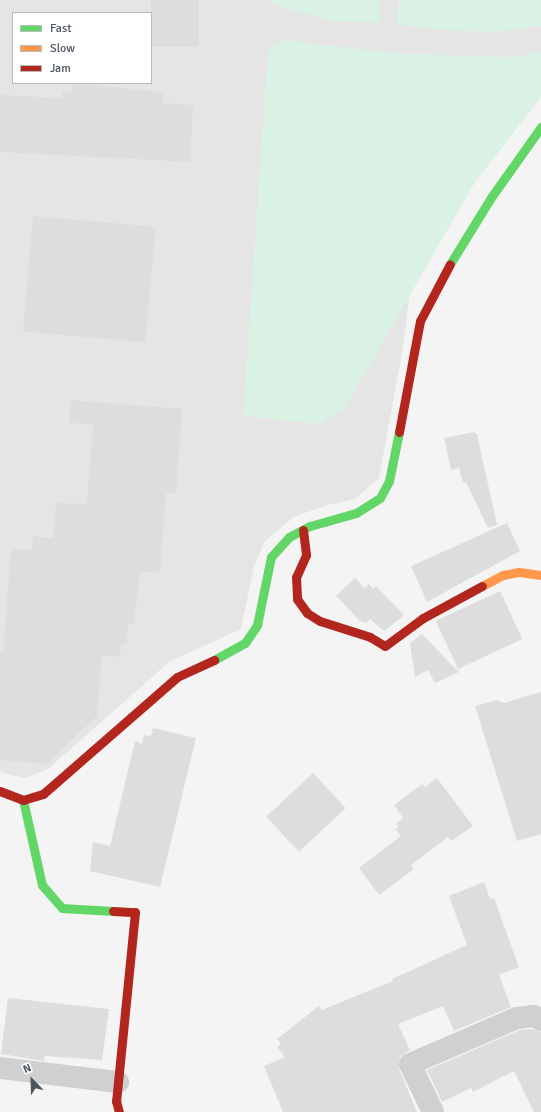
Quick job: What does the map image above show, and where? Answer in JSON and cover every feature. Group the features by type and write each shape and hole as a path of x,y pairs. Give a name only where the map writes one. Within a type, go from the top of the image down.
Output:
{"street":[{"path":"0,791 23,800 43,794 177,677 224,656 245,643 257,625 271,557 289,537 303,530 356,514 380,498 389,481 420,322 453,259 492,196 541,127"},
{"path":"303,530 306,555 296,577 297,599 306,613 320,621 370,637 385,646 423,618 502,575 519,572 541,575"},
{"path":"23,800 42,885 62,908 135,912 116,1101 119,1112"},
{"path":"433,1112 410,1064 517,1018 534,1016 541,1020"},
{"path":"0,1068 118,1082"}],"shaded area":[{"path":"0,0 541,0 541,97 475,182 410,292 403,347 379,478 355,499 327,505 294,517 265,541 254,566 241,629 169,662 47,770 24,778 0,772"}],"green space":[{"path":"272,0 380,0 380,23 332,21 272,4"},
{"path":"399,0 541,0 541,26 493,32 445,30 397,24"},
{"path":"282,40 402,54 513,57 541,52 541,97 475,182 346,406 320,424 243,416 268,49"}],"building":[{"path":"151,0 199,0 199,47 152,47"},
{"path":"72,84 82,84 164,92 163,103 193,105 190,162 0,152 0,95 62,98 62,91 71,92"},
{"path":"33,216 156,227 145,342 23,332"},
{"path":"71,400 182,409 176,493 166,493 160,573 140,571 134,624 128,623 127,643 121,643 120,657 102,655 97,716 48,764 0,760 0,653 3,653 11,549 32,550 33,536 53,538 56,503 87,504 93,424 69,423"},
{"path":"474,432 477,434 497,525 488,528 466,482 463,483 459,468 451,470 444,438"},
{"path":"507,523 520,551 427,602 411,566"},
{"path":"355,578 365,588 369,584 373,589 376,586 404,615 384,631 370,619 366,623 360,621 336,596"},
{"path":"500,591 522,639 458,669 436,621"},
{"path":"422,634 459,672 435,683 428,670 415,677 410,643"},
{"path":"541,692 541,834 517,841 475,706 497,700 504,703"},
{"path":"153,728 196,738 160,887 90,871 93,842 110,846 135,741 142,744 144,735 151,736"},
{"path":"313,773 346,808 299,852 266,817"},
{"path":"437,778 473,826 451,841 448,837 411,865 414,869 379,895 359,868 401,836 395,829 399,827 396,824 403,818 394,805 422,784 425,787"},
{"path":"484,882 490,899 494,898 519,967 499,975 511,1007 454,1031 443,1006 398,1024 410,1050 400,1057 399,1069 417,1112 283,1112 264,1066 285,1057 277,1047 281,1044 277,1039 319,1006 322,1010 393,981 392,979 467,945 449,896"},
{"path":"8,998 109,1009 102,1060 45,1056 44,1061 1,1054"},
{"path":"531,1029 541,1032 541,1112 534,1112 514,1071 473,1092 471,1088 442,1102 427,1070 520,1030"}],"traffic: fast":[{"path":"450,264 492,196 541,127"},
{"path":"214,660 245,643 257,625 271,557 289,537 310,526 356,513 380,498 389,481 399,432"},
{"path":"23,800 42,885 62,908 113,911"}],"traffic: slow":[{"path":"482,586 503,575 519,572 541,575"}],"traffic: jam":[{"path":"399,432 420,321 450,264"},
{"path":"303,530 306,555 296,577 297,599 307,613 320,621 370,637 385,646 423,618 482,586"},
{"path":"0,791 23,800 43,794 177,677 214,660"},
{"path":"113,911 135,912 116,1101 119,1112"}]}
